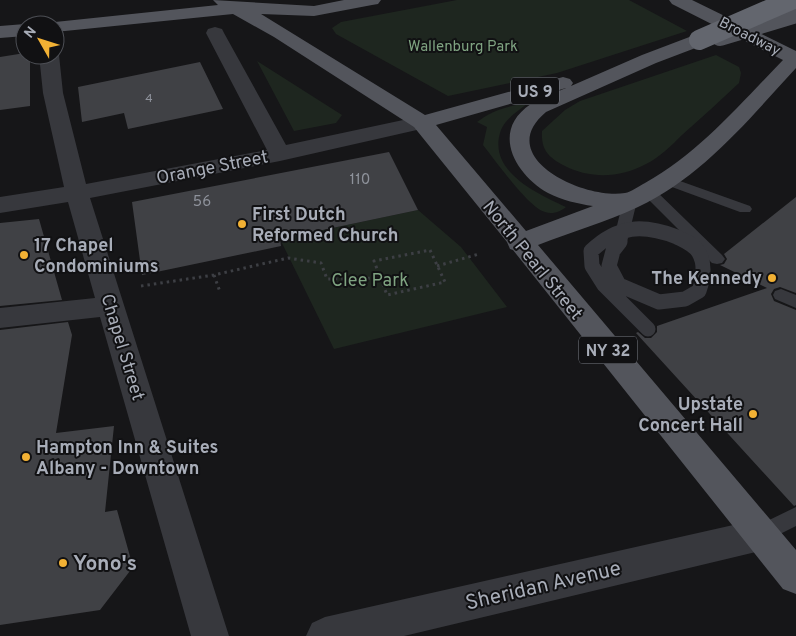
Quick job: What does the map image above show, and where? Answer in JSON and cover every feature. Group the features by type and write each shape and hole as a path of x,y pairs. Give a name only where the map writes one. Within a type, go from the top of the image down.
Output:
{"highway":[{"path":"699,40 790,0"}],"main road":[{"path":"65,26 264,0"},
{"path":"229,4 314,11 372,0"},
{"name":"Broadway","path":"678,0 795,58"},
{"name":"North Pearl Street","path":"229,4 333,65 422,122 519,243 796,576"},
{"name":"US 9","path":"422,122 649,59 699,40 740,31 796,13"},
{"path":"0,32 15,31"},
{"path":"519,243 648,191 715,142 795,58"},
{"path":"648,191 590,198 568,193 544,181 528,166 521,148 521,133 526,119 539,108 649,59"}],"street":[{"path":"215,33 280,154"},
{"name":"Chapel Street","path":"50,65 53,93 77,193 210,636"},
{"name":"Orange Street","path":"0,205 77,193 280,154 422,122"},
{"path":"0,318 110,306"},
{"name":"Sheridan Avenue","path":"326,636 760,535"}],"lane":[{"path":"648,191 746,210"},
{"path":"648,191 620,242 613,251 610,266 619,285 659,302 685,299 699,291 704,278 703,264 697,250 679,238 640,227 617,232 602,240 591,251 592,266 604,284 648,329"},
{"path":"648,191 717,259"},
{"path":"781,294 796,302"},
{"path":"760,535 796,516"}],"path":[{"path":"430,250 445,282 387,295 381,278 374,261 430,250"},
{"path":"437,266 479,254"},
{"path":"141,286 214,274 288,258 321,263 327,279 381,278"},
{"path":"214,274 220,292"}],"green space":[{"name":"Wallenburg Park","path":"457,0 629,0 687,31 557,73 448,96 336,34 332,28 341,22"},
{"path":"716,55 739,67 741,73 739,83 670,147 651,161 626,172 595,175 565,166 550,156 544,148 542,131 565,110 580,101"},
{"path":"257,61 342,115 336,123 294,131"},
{"path":"528,103 512,115 501,130 498,145 501,158 517,179 529,188 566,207 557,212 545,212 530,202 483,145 487,127 477,122 501,109"},
{"name":"Clee Park","path":"418,210 461,247 507,307 334,349 280,239"}],"building":[{"path":"15,55 15,65 30,65 30,106 0,110 0,57"},
{"path":"200,62 223,109 128,129 124,113 82,122 78,87"},
{"name":"First Dutch Reformed Church","path":"389,152 418,210 280,239 281,246 142,275 132,202"},
{"name":"Upstate Concert Hall","path":"796,197 796,293 780,287 774,289 771,294 774,301 796,310 796,505 794,506 636,333 638,332 645,338 651,338 657,332 657,326 767,288 720,265 724,264 727,259 724,254"},
{"name":"17 Chapel Condominiums","path":"39,219 62,300 0,306 0,223"},
{"name":"Hampton Inn & Suites Albany - Downtown","path":"68,322 72,335 56,433 114,426 105,512 117,510 133,567 100,610 0,625 0,330"}],"place":[{"name":"First Dutch Reformed Church","path":"242,224"},
{"name":"17 Chapel Condominiums","path":"24,255"},
{"name":"The Kennedy","path":"772,278"},
{"name":"Upstate Concert Hall","path":"753,414"},
{"name":"Hampton Inn & Suites Albany - Downtown","path":"26,457"},
{"name":"Yono's","path":"63,563"}]}
